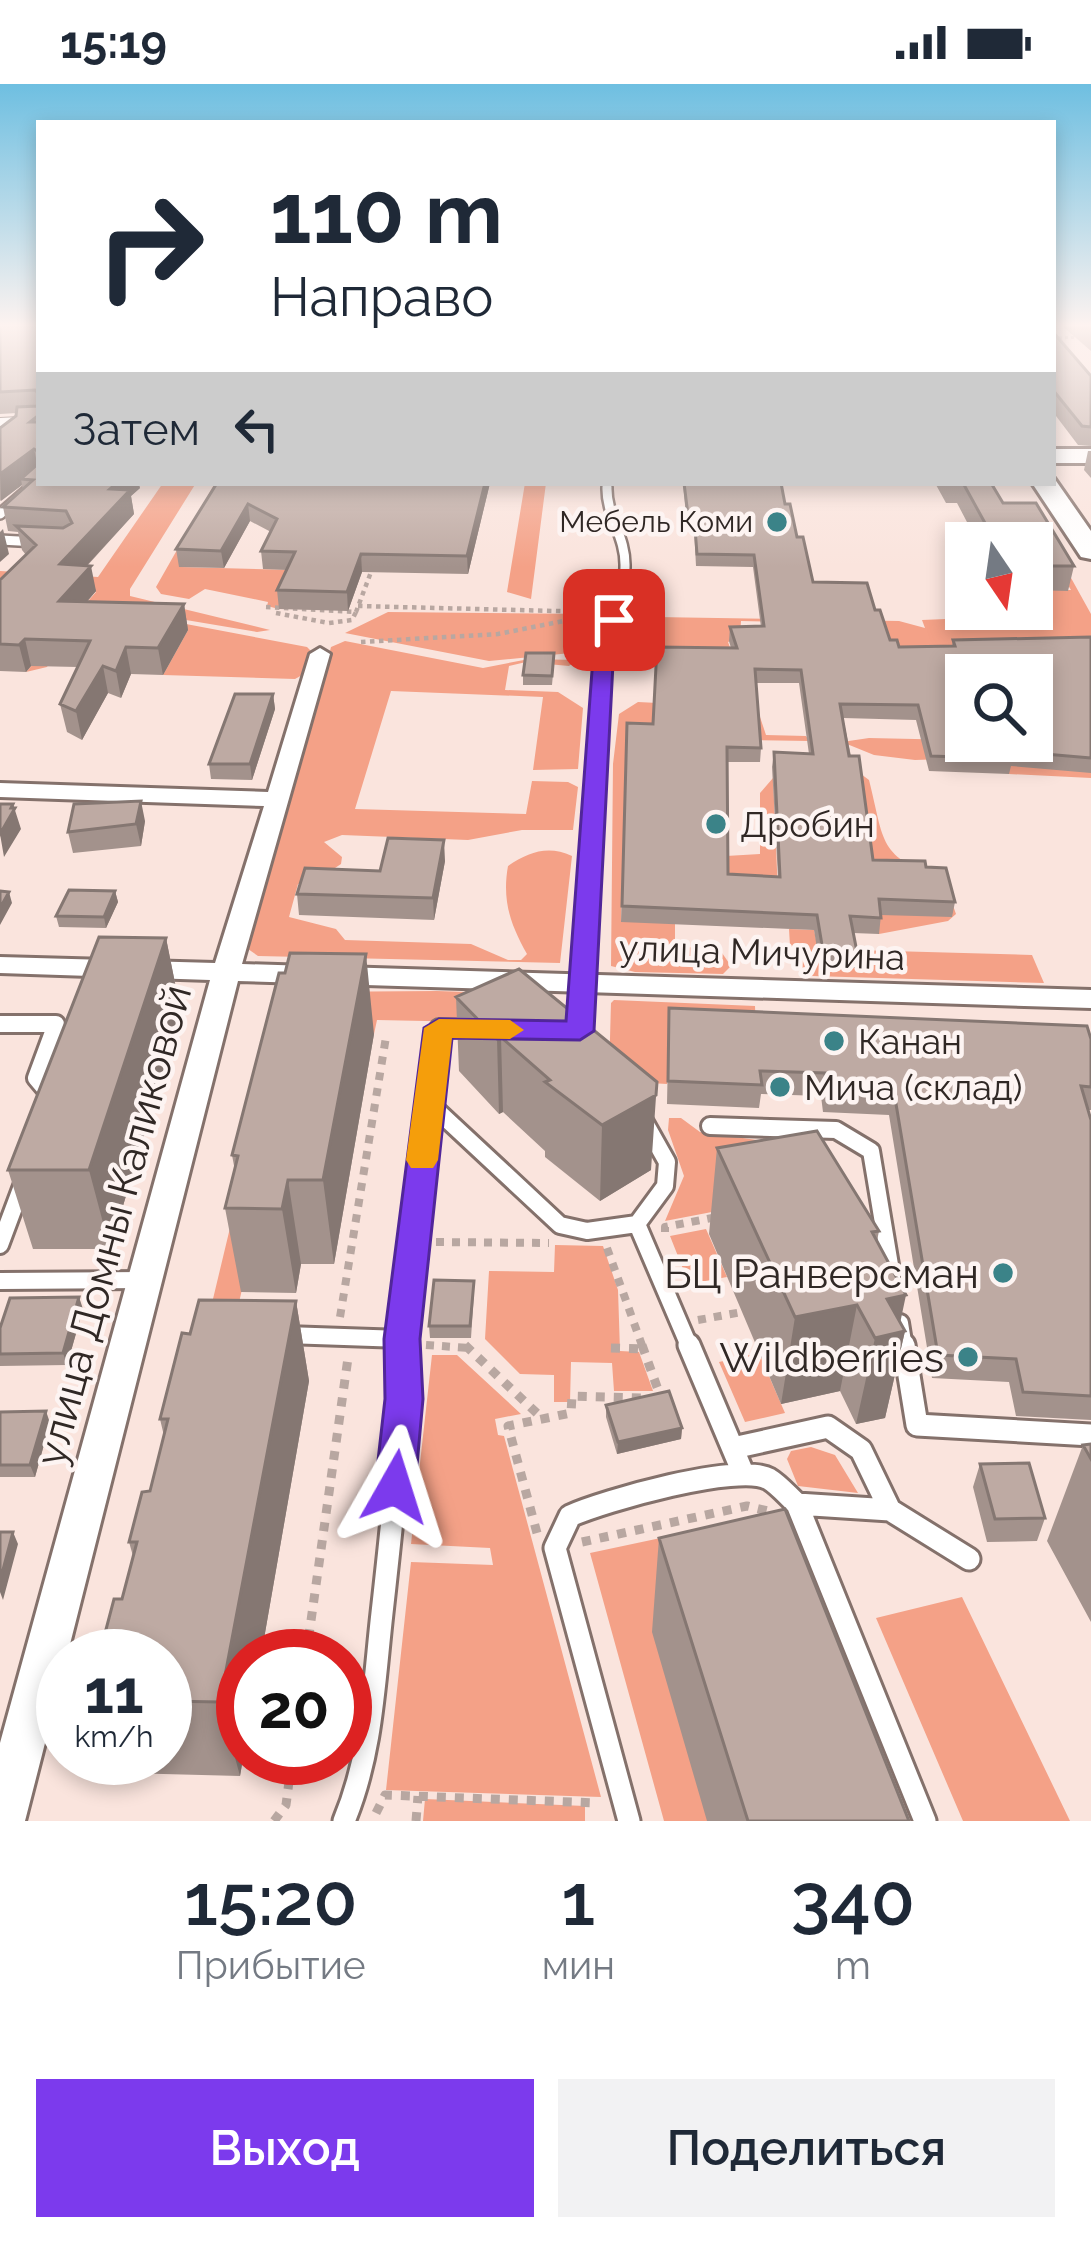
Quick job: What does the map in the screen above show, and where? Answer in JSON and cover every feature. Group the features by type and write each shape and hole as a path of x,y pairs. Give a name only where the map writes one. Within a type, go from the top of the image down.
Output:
{"main road":[{"path":"1048,486 1091,551"}],"street":[{"path":"1056,456 1091,456"},
{"name":"улица Домны Каликовой","path":"2,1821 226,973 320,654"},
{"path":"0,790 278,799"},
{"name":"улица Мичурина","path":"0,965 1091,999"}],"lane":[{"path":"0,422 36,420"},
{"path":"0,432 15,433"},
{"path":"0,514 36,483"},
{"path":"579,1055 604,644 624,603 622,536 604,510 607,486"},
{"path":"0,540 46,542"},
{"path":"0,1024 56,1024 36,1078 53,1098 46,1119"},
{"path":"344,1821 358,1793 376,1668 404,1399 402,1341 439,1028 486,1029"},
{"path":"556,1030 580,1031"},
{"path":"428,1102 560,1225 587,1231 637,1224 663,1190 670,1169 666,1150 628,1105"},
{"path":"710,1126 836,1130 871,1151 917,1425 1091,1435"},
{"path":"0,1245 30,1161"},
{"path":"637,1224 743,1472"},
{"path":"0,1281 145,1280"},
{"path":"275,1335 402,1341"},
{"path":"733,1448 828,1427 861,1450 890,1510 969,1559"},
{"path":"627,1813 555,1548 570,1516 594,1504 743,1472 768,1478 788,1513 926,1821"},
{"path":"788,1513 890,1510"}],"path":[{"path":"371,572 357,609 352,620 329,623 268,608 357,609 581,611"},
{"path":"355,593 363,593"},
{"path":"361,641 498,634 606,612"},
{"path":"310,1629 386,1037"},
{"path":"664,1243 665,1227 736,1213"},
{"path":"413,1242 563,1243"},
{"path":"606,1244 662,1398"},
{"path":"687,1301 695,1321 742,1312"},
{"path":"402,1341 465,1346 543,1419"},
{"path":"611,1348 644,1348"},
{"path":"555,1548 747,1506 788,1513"},
{"path":"677,1521 682,1539"},
{"path":"274,1821 286,1804 288,1785"},
{"path":"371,1821 386,1795 627,1813"},
{"path":"416,1821 418,1796"}],"shaded area":[{"path":"161,486 194,486 130,596 270,630 186,620 73,628 47,667 26,672 96,592 0,585 0,571 98,577"},
{"path":"213,486 228,486 180,567 297,570 279,609 267,606 268,602 205,589 189,599 161,594 156,587"},
{"path":"525,486 546,486 531,599 507,592"},
{"path":"1053,545 1091,614 1091,651 1053,658 1053,654 945,654 945,669 888,654 878,624 741,621 740,637 728,642 732,653 639,647 615,630 628,611 655,617 899,621 925,628 922,620 945,619 945,630 1053,630 1053,590 1071,590 1053,561"},
{"path":"388,612 610,616 591,651 489,661 345,633"},
{"path":"186,624 307,647 312,652 304,674 295,679 163,675 188,630"},
{"path":"345,641 483,668 529,659 576,660 569,666 526,662 509,666 505,690 558,692 583,708 578,769 533,770 543,697 391,691 355,809 526,814 532,781 568,782 578,787 573,830 522,830 468,840 342,835 324,842 342,857 341,864 317,880 298,884 289,917 336,929 345,940 471,944 508,960 521,960 527,954 509,912 508,866 531,854 555,851 572,856 560,963 258,956 248,949 279,817 315,713 331,647"},
{"path":"638,702 757,708 766,735 806,736 809,741 626,738 621,922 675,922 675,946 720,950 731,966 723,974 635,972 611,966 613,764 619,714"},
{"path":"945,740 945,759 874,755 842,742"},
{"path":"1053,742 1091,743 1091,778 1009,774 1005,762 1053,762"},
{"path":"857,771 869,780 887,845 906,863 944,880 956,914 948,921 879,934"},
{"path":"773,778 778,893 726,890 726,856 760,854 760,793"},
{"path":"789,929 814,930 818,949 1032,955 1044,983 813,976 791,963"},
{"path":"305,992 552,995 566,1006 567,1024 377,1020 374,1034 253,1240 234,1325 207,1324 285,998"},
{"path":"614,1000 755,1006 756,1032 668,1031 667,1084 616,1081 609,1074"},
{"path":"669,1118 681,1118 700,1132 764,1141 805,1194 665,1221 684,1176 668,1130"},
{"path":"706,1229 727,1277 689,1284 670,1236"},
{"path":"555,1245 603,1246 618,1290 620,1351 639,1352 653,1391 614,1391 612,1363 571,1362 570,1402 554,1402 554,1375 520,1374 485,1339 489,1271 554,1272"},
{"path":"759,1353 785,1413 745,1422 719,1362"},
{"path":"432,1355 457,1355 521,1414 495,1419 498,1435 504,1436 601,1797 386,1790 411,1562 493,1565 490,1548 411,1544"},
{"path":"811,1447 835,1455 858,1493 798,1486 787,1459 791,1451"},
{"path":"750,1519 708,1821 664,1821 590,1553"},
{"path":"962,1597 1070,1821 963,1821 876,1618"},
{"path":"425,1799 585,1806 585,1821 423,1821"}],"building":[{"path":"1065,405 1091,405 1091,427 1082,426"},
{"path":"36,406 36,417 30,422 36,422 36,450 0,474 0,428 16,416 17,407"},
{"path":"36,466 36,486 130,490 60,564 91,566 59,601 184,604 158,648 126,647 116,671 103,666 76,711 60,704 90,641 25,639 19,645 0,644 0,580 36,545 16,526 63,528 72,523 66,511 3,507 33,480 21,479"},
{"path":"215,486 484,486 467,556 361,554 347,592 277,590 295,552 261,551 277,519 248,504 221,551 176,549"},
{"path":"684,486 782,486 797,537 803,537 813,582 867,583 890,640 897,640 899,647 955,646 953,640 1091,637 1091,758 1053,755 1053,654 945,654 945,757 931,756 918,705 840,704 849,756 859,756 873,860 925,861 926,867 946,868 955,902 879,899 881,918 850,916 857,952 823,951 817,915 622,906 627,723 653,724 657,647 737,648 730,627 764,626 754,555 697,554 694,515 688,515","holes":["755,669 801,670 813,754 774,752 780,877 728,874 727,747 761,748"]},
{"path":"965,486 993,486 1003,503 1036,503 1047,522 984,522"},
{"path":"1053,531 1074,566 1053,566"},
{"path":"526,653 554,653 552,676 523,675"},
{"path":"235,694 273,694 250,764 209,764"},
{"path":"141,801 136,824 68,832 74,804"},
{"path":"0,804 15,808 0,834"},
{"path":"388,838 444,840 433,898 297,894 305,868 380,871"},
{"path":"69,890 115,891 104,917 56,916"},
{"path":"99,937 166,938 89,1170 8,1170"},
{"path":"290,953 366,954 323,1180 288,1180 282,1209 225,1208 238,1156 232,1155 279,973 285,973"},
{"path":"519,969 657,1082 656,1095 602,1125 545,1082 550,1080 501,1037 497,1039 456,997"},
{"name":"БЦ Ранверсман","path":"669,1008 1087,1026 1091,1087 1081,1086 1091,1120 1091,1396 1023,1392 1016,1359 938,1355 894,1092 826,1089 825,1073 760,1071 762,1085 668,1081"},
{"path":"817,1131 879,1231 872,1232 906,1295 887,1299 905,1331 875,1338 857,1305 795,1317 717,1148"},
{"path":"434,1280 474,1281 470,1326 429,1326"},
{"path":"79,1297 63,1353 0,1354 0,1328 10,1298"},
{"path":"199,1300 296,1301 234,1629 216,1629 216,1702 192,1701 192,1629 106,1629 114,1599 122,1599 137,1542 129,1542 142,1492 150,1491 168,1419 160,1419 182,1333 190,1334"},
{"path":"669,1391 682,1428 618,1442 606,1405"},
{"path":"46,1411 30,1465 0,1465 0,1412"},
{"path":"1029,1463 1045,1518 995,1519 980,1464"},
{"path":"785,1509 909,1821 748,1821 659,1538"},
{"path":"0,1532 13,1532 0,1581"}],"slow traffic":[{"path":"422,1160 439,1028 510,1030"}],"place":[{"name":"Мебель Коми","path":"777,522"},
{"name":"Дробин","path":"716,824"},
{"name":"Канан","path":"834,1041"},
{"name":"Мича (склад)","path":"780,1087"},
{"name":"БЦ Ранверсман","path":"1003,1273"},
{"name":"Wildberries","path":"968,1357"}],"route":[{"path":"395,1487 404,1399 402,1339 439,1028 580,1031 604,644 614,620"}]}
